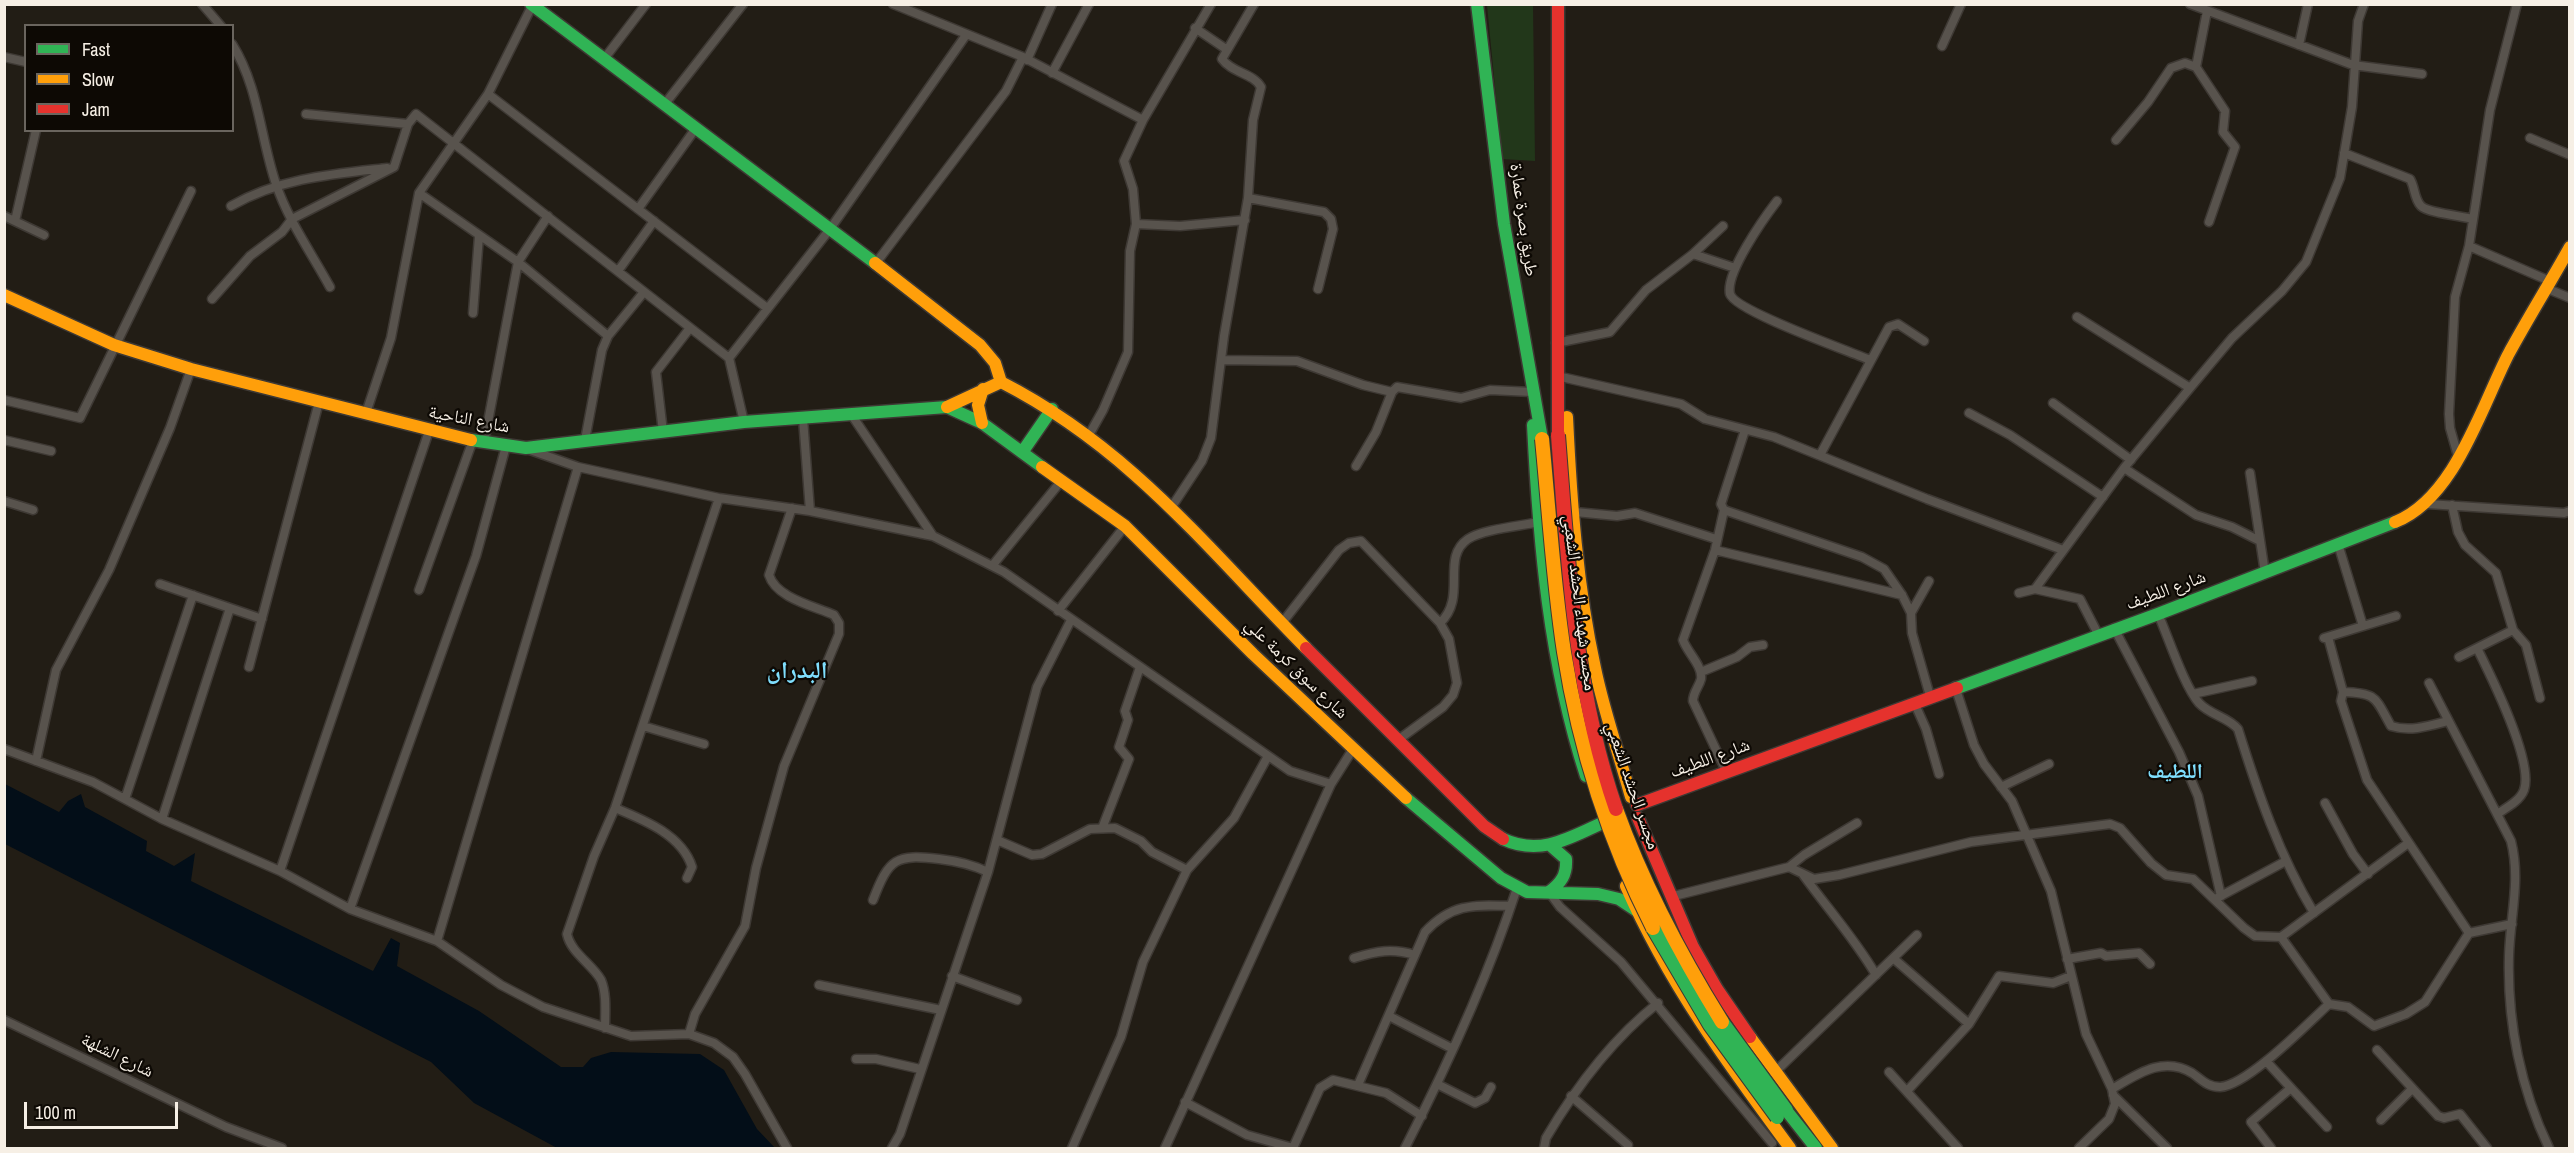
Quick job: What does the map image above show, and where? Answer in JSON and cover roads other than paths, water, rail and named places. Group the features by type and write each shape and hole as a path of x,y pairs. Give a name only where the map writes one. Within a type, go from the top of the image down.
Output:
{"main road":[{"name":"طريق بصرة عمارة","path":"1477,4 1504,224 1542,439"},
{"name":"طريق بصرة عمارة","path":"1558,4 1560,261 1556,343 1558,435"},
{"path":"532,5 876,263 980,345 995,363 1001,382 947,407"},
{"name":"شارع اللطيف","path":"1635,807 2114,628 2158,614 2411,516 2428,504 2458,456 2508,354 2550,286 2570,247"},
{"name":"شارع الناحية","path":"4,295 114,345 191,369 429,431 506,446 526,448 744,422 947,407"},
{"path":"1557,376 1566,393 1578,566 1588,637 1605,712 1635,807 1670,897 1702,965 1775,1072 1832,1149"},
{"name":"شارع سوق كرمة علي","path":"1001,382 1052,409 1089,435 1171,508 1398,740 1504,843 1529,850 1605,826"},
{"path":"982,423 978,405 983,389"},
{"path":"1532,392 1545,596 1565,712 1594,799 1600,808 1615,860 1628,892 1665,969 1773,1142 1790,1149"},
{"name":"شارع سوق كرمة علي","path":"947,407 982,423 1125,526 1253,654 1376,772 1478,861 1517,888 1527,892 1598,894 1619,899 1636,911"},
{"path":"1023,451 1052,409"},
{"name":"مجسر الحشد الشعبي","path":"1558,435 1570,603 1583,686 1599,753 1647,885 1675,940 1782,1114"},
{"name":"مجسر شهداء الحشد الشعبي","path":"1542,439 1563,648 1582,739 1608,820 1634,885 1677,971 1710,1025 1782,1114"},
{"path":"1600,808 1609,796 1616,794 1635,807"},
{"path":"1605,826 1622,833 1635,825 1635,807"},
{"path":"1549,892 1562,883 1567,871 1566,860 1550,845"},
{"path":"1628,892 1632,879 1644,872 1662,877"},
{"path":"1782,1114 1802,1149"},
{"path":"1782,1114 1816,1149"}],"street":[{"path":"202,4 219,24"},
{"path":"604,59 646,4"},
{"path":"664,105 743,4"},
{"path":"893,4 1025,58 1143,120"},
{"path":"876,263 1006,91 1052,4"},
{"path":"1052,73 1089,4"},
{"path":"1089,435 1103,410 1128,352 1130,251 1136,224 1132,189 1124,161 1143,120 1211,4"},
{"path":"1171,508 1202,461 1211,438 1248,198 1253,120 1261,87 1257,81 1227,66 1222,59 1254,4"},
{"path":"1942,46 1961,4"},
{"path":"2190,4 2353,65 2422,74"},
{"path":"2299,45 2308,4"},
{"path":"2035,589 2124,468 2190,388 2232,338 2282,291 2306,262 2340,178 2352,106 2353,65 2358,21 2364,4"},
{"path":"2458,456 2450,428 2449,414 2455,304 2469,246 2490,110 2517,4"},
{"path":"366,413 392,338 419,193 488,94 532,5"},
{"path":"2196,67 2207,11"},
{"path":"1195,28 1226,49"},
{"path":"729,358 830,229 966,35"},
{"path":"234,47 244,62 253,87 276,186 330,287"},
{"path":"4,57 24,62"},
{"path":"2116,140 2148,102 2171,68 2185,63 2196,67 2225,111 2223,132 2235,147 2209,222"},
{"path":"488,94 767,308"},
{"path":"306,114 408,124"},
{"path":"212,299 250,256 282,232 292,219 394,167 408,124 416,114 729,358 744,422"},
{"path":"638,208 696,128"},
{"path":"15,221 36,132"},
{"path":"2530,138 2570,155"},
{"path":"2344,153 2409,179 2415,187 2417,200 2426,209 2473,219"},
{"path":"231,206 276,186 304,177 394,167"},
{"path":"4,400 80,418 191,191"},
{"path":"419,193 518,262 608,336"},
{"path":"1248,198 1324,213 1331,219 1333,229 1318,289"},
{"path":"1777,201 1735,268 1730,288 1731,296 1736,302 1768,320 1870,360"},
{"path":"4,216 44,235"},
{"path":"419,590 478,442 518,262 548,216"},
{"path":"1136,224 1180,226 1245,220"},
{"path":"618,271 654,221"},
{"path":"1556,343 1610,332 1646,290 1693,254 1723,226"},
{"path":"473,313 479,236"},
{"path":"2469,246 2570,298"},
{"path":"1693,254 1735,268"},
{"path":"585,440 602,350 608,336 644,292"},
{"path":"2077,317 2190,388"},
{"path":"1820,455 1870,360 1893,324 1898,324 1924,341"},
{"path":"663,432 656,372 690,328"},
{"path":"1222,360 1297,361 1363,385 1392,392"},
{"path":"36,761 56,670 109,570 170,428 191,369"},
{"path":"1557,376 1681,404 1705,419 1774,437 1927,499 2063,550"},
{"path":"1356,466 1376,432 1392,392 1397,387 1461,398 1490,390 1532,392"},
{"path":"249,667 319,402"},
{"path":"2054,403 2131,460"},
{"path":"1968,413 2010,435 2103,497"},
{"path":"851,414 933,536"},
{"path":"803,418 810,511"},
{"path":"1726,773 1693,701 1693,695 1701,680 1701,672 1683,640 1715,550 1724,510 1721,504 1746,430"},
{"path":"280,871 429,431"},
{"path":"4,440 51,451"},
{"path":"350,909 476,556 506,446"},
{"path":"526,448 578,467 720,498 810,511 933,536 992,566 1290,771 1331,784"},
{"path":"438,941 578,467"},
{"path":"2124,468 2196,515 2232,527 2258,540"},
{"path":"2250,473 2258,540 2265,573"},
{"path":"992,566 1062,480"},
{"path":"605,1028 604,992 600,978 571,944 567,934 594,856 615,808 720,498"},
{"path":"4,501 33,510"},
{"path":"2428,504 2568,513"},
{"path":"2452,505 2458,532 2465,545 2496,573 2513,630 2526,645 2540,698"},
{"path":"688,1034 695,1014 745,926 756,868 784,766 839,634 839,623 834,615 779,591 771,583 769,575 792,508"},
{"path":"1724,510 1862,557 1884,569 1911,613 1912,633 1930,696"},
{"path":"1575,512 1617,516 1635,513 1716,539"},
{"path":"1440,623 1449,614 1454,603 1454,563 1458,550 1467,539 1540,522"},
{"path":"1058,611 1125,526"},
{"path":"1282,623 1339,550 1349,543 1361,541 1440,623 1449,639 1457,683 1453,694 1443,707 1398,740"},
{"path":"2338,544 2363,626"},
{"path":"1715,550 1902,595"},
{"path":"1911,613 1929,581"},
{"path":"160,584 262,619"},
{"path":"2019,593 2035,589 2080,599 2098,634"},
{"path":"125,799 193,595"},
{"path":"162,819 230,608"},
{"path":"2158,614 2193,694 2200,704 2217,716 2233,723 2238,729 2262,805 2286,861 2314,913"},
{"path":"2396,616 2326,638 2343,692 2341,701 2367,780 2469,933"},
{"path":"892,1149 900,1134 988,872 1037,687 1071,620"},
{"path":"2114,628 2179,752 2198,796 2218,898"},
{"path":"2459,657 2513,630"},
{"path":"1701,672 1737,657 1750,647 1763,645"},
{"path":"2477,648 2508,717 2522,755 2526,780 2519,798 2497,814"},
{"path":"1103,826 1129,759 1119,747 1128,720 1125,711 1140,667"},
{"path":"2193,694 2252,681"},
{"path":"2429,683 2511,842 2517,862 2509,957 2513,1021 2522,1080 2549,1149"},
{"path":"1955,687 1974,745 1984,764 2012,801 2051,891 2086,1034 2112,1092 2115,1104 2109,1119 2079,1149"},
{"path":"2343,692 2370,694 2379,701 2391,726 2398,728 2421,728 2448,721"},
{"path":"1914,702 1926,729 1939,774"},
{"path":"643,726 704,744"},
{"path":"1164,1149 1331,784 1353,748"},
{"path":"4,749 93,782 162,819 280,871 350,909 438,941 501,985 543,1007 605,1028 643,1037 688,1034 714,1043 733,1057 787,1149"},
{"path":"1072,1149 1121,1037 1143,962 1187,870 1234,818 1268,756"},
{"path":"2001,787 2049,764"},
{"path":"2325,802 2353,854 2368,874"},
{"path":"615,808 643,820 678,843 689,857 692,867 687,878"},
{"path":"1670,897 1789,867 1804,855 1857,823"},
{"path":"1789,867 1814,879 1839,875 1950,847 2026,833 2069,831 2109,824 2120,828 2151,863 2166,875 2193,879 2218,898 2255,936 2281,937 2408,844"},
{"path":"996,840 1032,855 1042,854 1090,829 1103,826 1115,828 1141,841 1152,852 1187,870"},
{"path":"873,900 888,868 908,855 967,862 988,872"},
{"path":"2218,898 2286,861"},
{"path":"1804,876 1830,913 1858,945 1876,975"},
{"path":"1405,1149 1453,1049 1501,939 1517,888"},
{"path":"1549,892 1560,907 1595,936 1658,1003 1773,1142"},
{"path":"1358,1085 1425,932 1440,916 1471,905 1511,906"},
{"path":"2281,937 2329,1004 2348,1007 2374,1026 2406,1014 2425,1002 2469,933 2512,924"},
{"path":"1775,1072 1917,935"},
{"path":"1354,958 1396,949 1415,955"},
{"path":"2067,959 2101,953 2106,956 2139,953 2150,964"},
{"path":"1893,958 1969,1024"},
{"path":"952,976 1017,1000"},
{"path":"1907,1091 1969,1024 1999,976 2053,983 2071,976"},
{"path":"819,985 941,1010"},
{"path":"1544,1149 1546,1138 1571,1096 1636,1020 1658,1003"},
{"path":"2112,1092 2156,1066 2169,1065 2191,1072 2208,1085 2220,1087 2232,1083 2266,1061 2329,1004"},
{"path":"1389,1016 1453,1049"},
{"name":"شارع الشلهة","path":"4,1020 226,1127 282,1149"},
{"path":"2377,1050 2438,1116 2444,1118 2460,1114 2466,1118 2487,1149"},
{"path":"856,1059 876,1059 920,1069"},
{"path":"2266,1061 2326,1127"},
{"path":"1888,1072 1958,1149"},
{"path":"1185,1101 1261,1145 1293,1148 1320,1088 1333,1080 1386,1093 1422,1116"},
{"path":"1437,1084 1475,1103 1485,1098 1491,1087"},
{"path":"2271,1149 2252,1122 2253,1118 2291,1088"},
{"path":"2381,1120 2412,1089"},
{"path":"2112,1092 2167,1149"},
{"path":"1571,1096 1628,1145"}],"district":[{"name":"البدران","path":"797,672"},
{"name":"اللطيف","path":"2175,772"}]}
